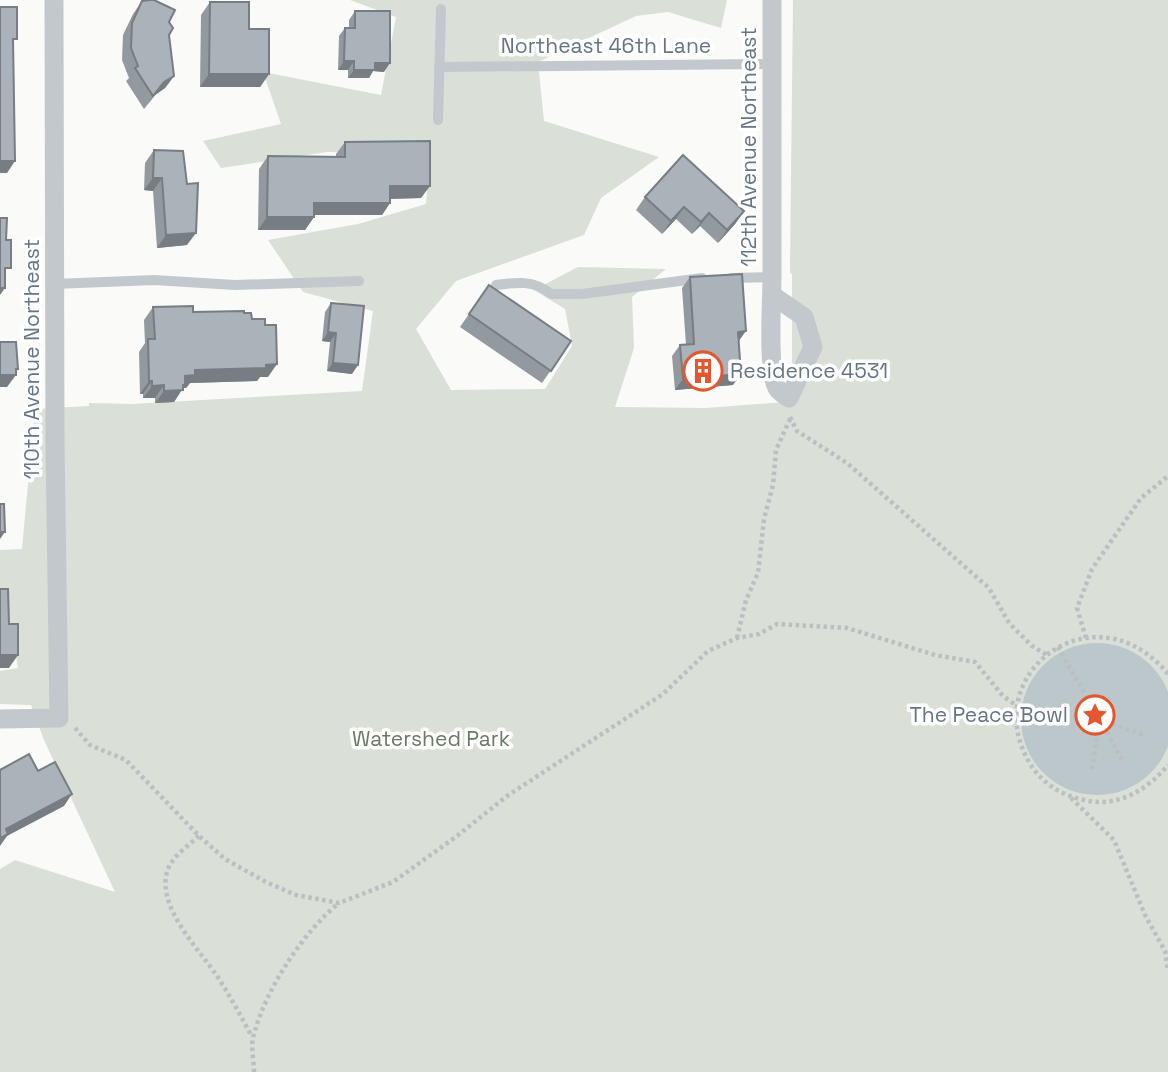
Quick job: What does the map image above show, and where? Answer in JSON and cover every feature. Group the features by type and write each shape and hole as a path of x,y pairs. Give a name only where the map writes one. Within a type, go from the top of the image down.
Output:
{"street":[{"name":"110th Avenue Northeast","path":"54,0 59,718"},
{"name":"112th Avenue Northeast","path":"772,0 772,64 772,286 772,370 777,389 789,398 813,347 804,317 772,286"},
{"path":"0,719 59,718"}],"lane":[{"path":"438,120 441,9"},
{"name":"Northeast 46th Lane","path":"439,67 772,64"},
{"path":"496,285 529,283 540,285 551,294 582,293 688,278 772,286"},
{"path":"54,284 154,280 235,285 359,281"}],"path":[{"path":"737,638 746,600 758,573 776,450 790,419 789,398"},
{"path":"790,419 797,431 847,463 989,588 1009,623 1032,646 1047,655"},
{"path":"1086,638 1077,608 1092,569 1141,498 1168,477"},
{"path":"254,1072 253,1037 272,989 325,914 339,903 393,882 507,796 663,694 708,651 737,638 759,634 777,624 847,628 935,655 975,662 1003,696 1017,706"},
{"path":"1168,674 1156,659 1135,645 1111,638 1086,638 1058,647 1047,655 1027,678 1017,706 1016,729 1022,751 1034,771 1050,786 1070,797 1114,840 1144,915 1165,951 1168,971"},
{"path":"1058,647 1123,761"},
{"path":"59,718 76,728 90,745 126,760 199,836 225,859 296,895 339,903"},
{"path":"1100,720 1144,736"},
{"path":"1092,769 1100,720"},
{"path":"1070,797 1092,802 1114,801 1136,794 1154,781 1168,765"},
{"path":"199,836 172,861 166,873 167,893 172,909 191,944 215,973 253,1037"}],"green space":[{"name":"Watershed Park","path":"350,0 727,0 721,28 668,12 636,16 538,62 544,121 659,157 601,198 584,235 456,281 416,329 451,390 545,389 572,346 565,309 534,290 578,267 666,269 632,297 634,348 615,407 706,408 785,402 792,395 790,273 793,0 1168,0 1168,1072 0,1072 0,869 15,860 115,892 44,740 31,705 0,704 0,671 18,668 6,596 0,595 0,550 22,549 35,409 89,406 89,403 132,404 362,391 373,311 303,292 268,240 358,224 426,204 430,151 327,152 221,168 203,141 281,124 263,72 381,95 396,17"}],"shaded area":[{"name":"The Peace Bowl","path":"1097,643 1126,648 1151,665 1168,690 1173,719 1168,748 1151,773 1126,790 1097,795 1068,790 1043,773 1026,748 1021,719 1026,690 1043,665 1068,648"}],"building":[{"path":"154,0 175,10 169,22 173,28 169,35 174,76 164,82 153,96 135,68 138,66 131,48 132,23 142,1"},
{"path":"210,2 249,2 249,29 269,29 269,74 209,74"},
{"path":"0,7 17,7 17,39 13,39 15,161 0,161"},
{"path":"355,11 390,11 390,63 375,63 375,70 354,70 354,61 344,61 345,28 355,28"},
{"path":"430,141 430,186 390,186 390,203 314,203 314,217 267,217 268,156 345,157 345,142"},
{"path":"154,150 183,151 187,184 198,183 196,233 166,235 162,178 153,178"},
{"path":"683,155 744,211 727,230 709,213 701,222 684,207 671,221 645,197"},
{"path":"0,218 7,218 6,240 11,240 11,268 5,268 5,288 0,288"},
{"path":"742,274 746,331 738,332 741,374 683,379 680,345 694,344 690,277"},
{"path":"489,285 571,341 551,371 469,314"},
{"path":"331,303 364,306 358,365 333,363 336,333 328,332"},
{"path":"193,306 193,312 244,311 251,313 252,319 265,319 265,325 276,325 277,364 266,365 266,368 195,370 195,375 185,376 183,390 164,391 164,385 152,386 152,381 149,381 148,339 155,339 153,307"},
{"path":"0,342 16,342 16,375 0,375"},
{"path":"0,504 4,504 5,532 0,532"},
{"path":"0,589 8,589 9,624 18,624 18,655 0,655"},
{"path":"29,754 38,771 55,762 72,794 6,829 8,834 0,838 0,770"}],"place":[{"name":"Residence 4531","path":"703,371"},
{"name":"The Peace Bowl","path":"1095,715"}]}
